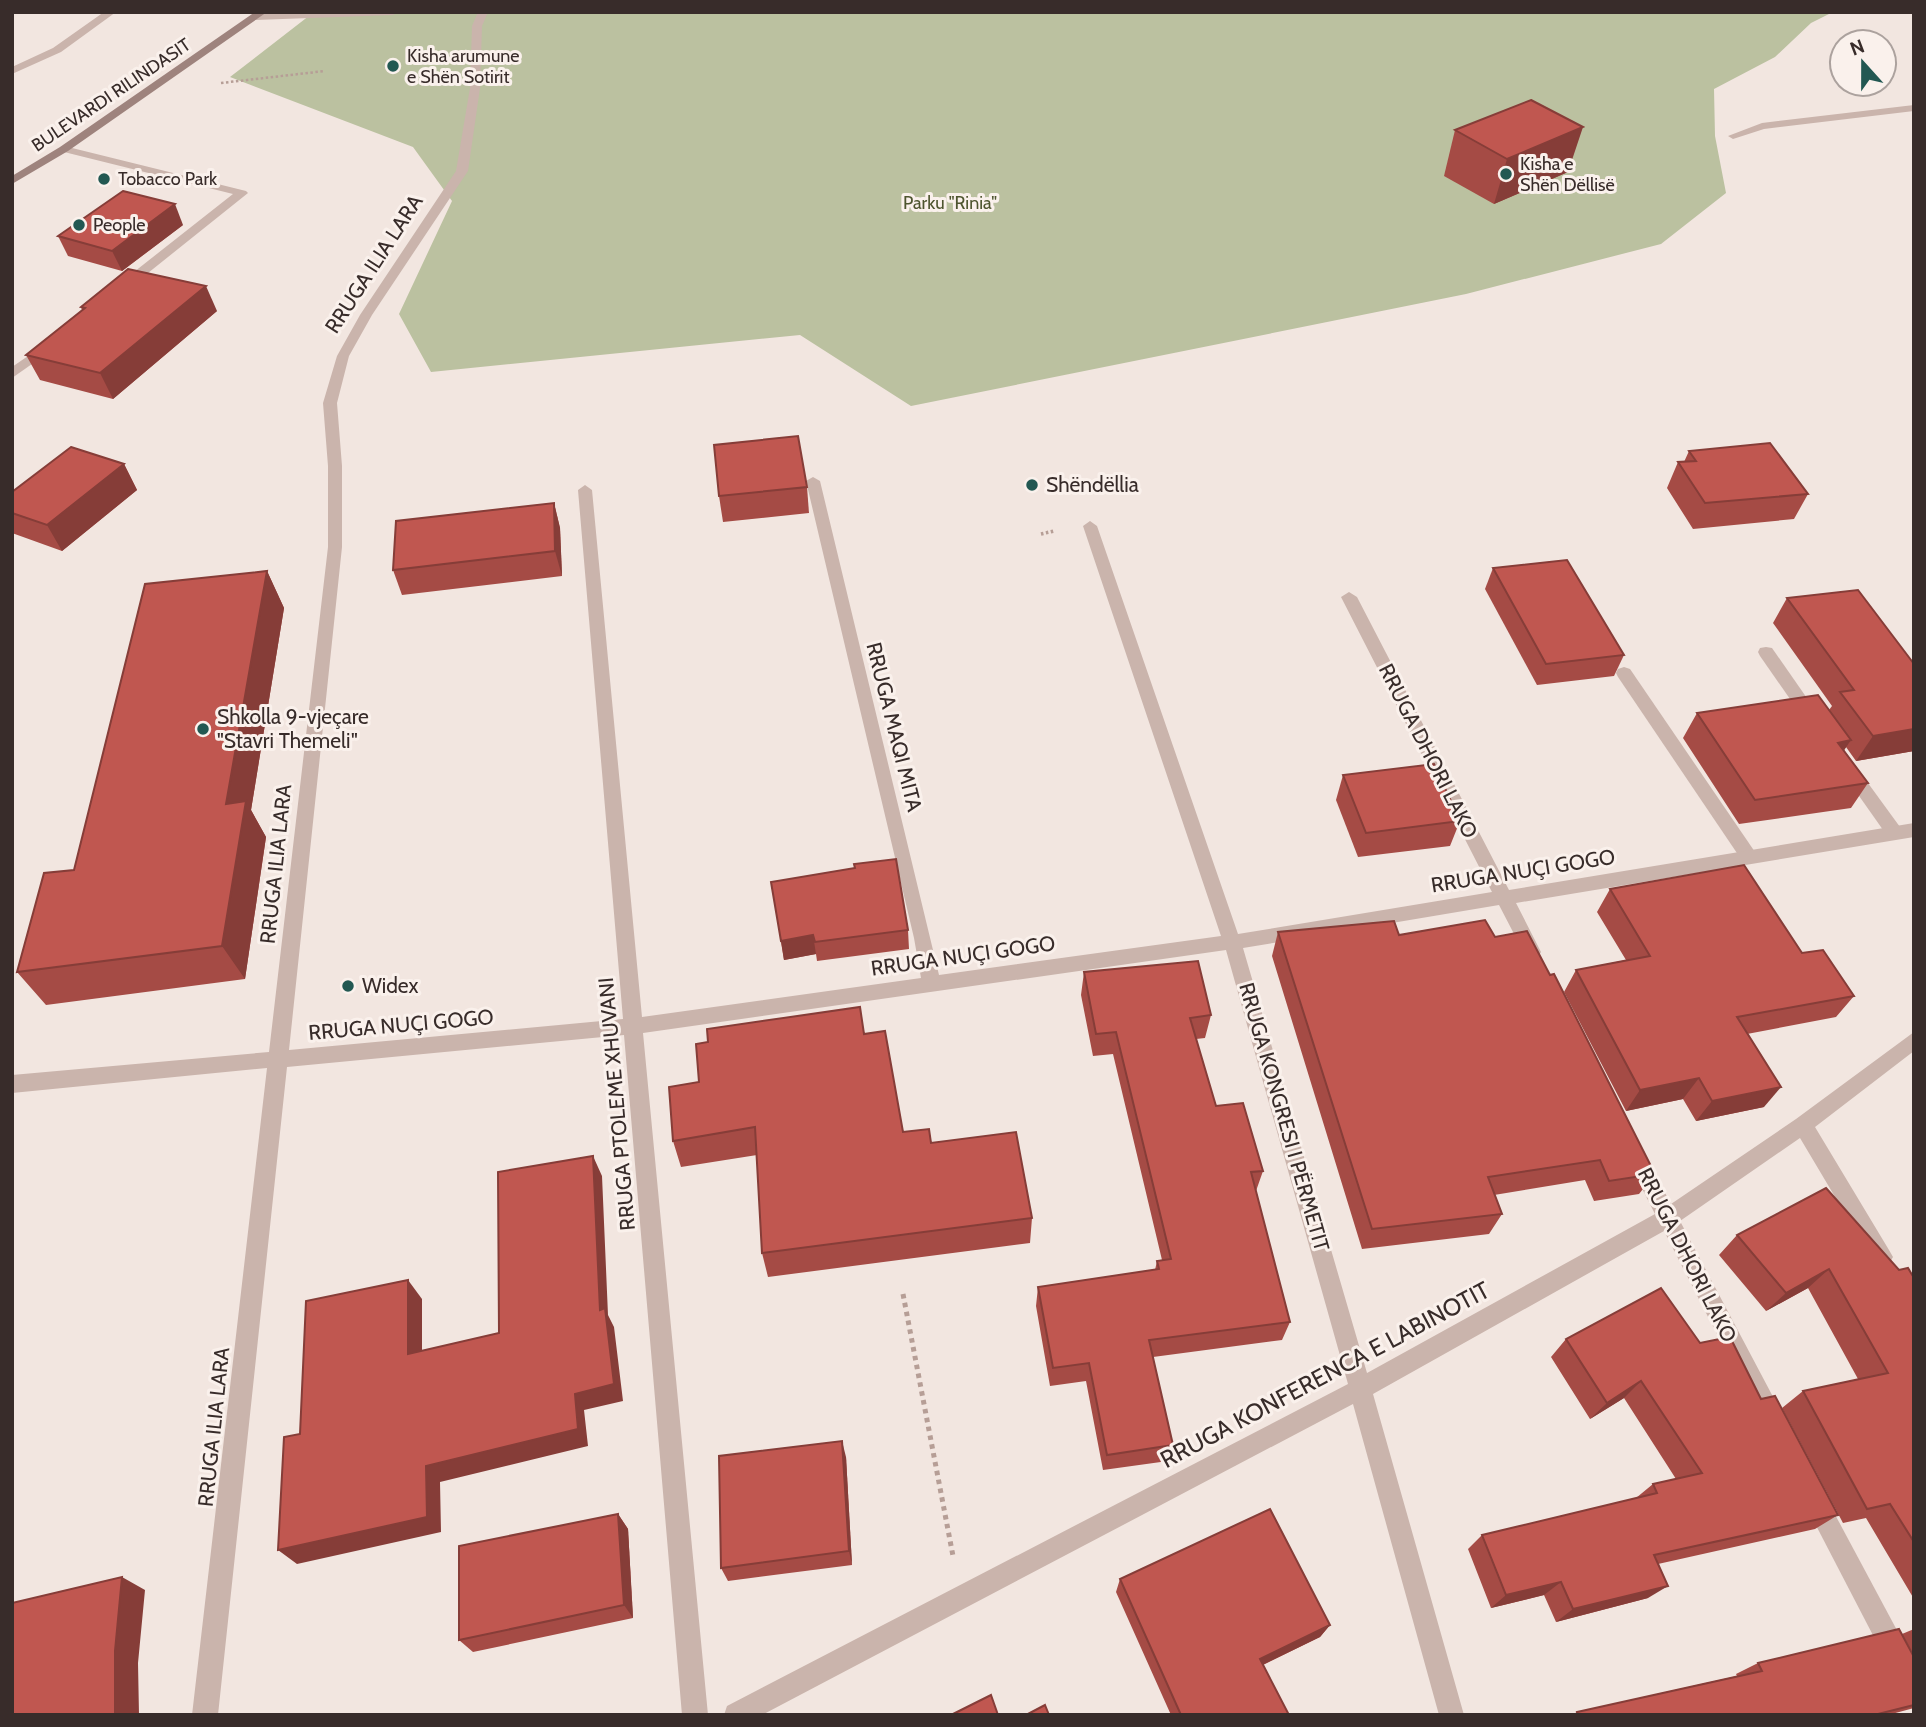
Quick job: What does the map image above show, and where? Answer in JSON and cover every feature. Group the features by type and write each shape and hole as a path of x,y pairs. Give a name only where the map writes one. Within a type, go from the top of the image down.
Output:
{"main road":[{"name":"BULEVARDI RILINDASIT","path":"12,181 64,149 259,15"}],"street":[{"path":"12,71 57,50 111,12"},
{"path":"259,15 393,12"},
{"name":"RRUGA ILIA LARA","path":"205,1715 335,547 335,466 330,403 343,356 366,315 462,171 475,88 477,26 483,12"},
{"path":"1733,136 1762,126 1914,108"},
{"path":"64,149 242,194 111,296"},
{"path":"12,374 56,339"},
{"name":"RRUGA MAQI MITA","path":"813,481 917,911 931,982"},
{"name":"RRUGA PTOLEME XHUVANI","path":"584,489 695,1715"},
{"name":"RRUGA KONGRESI I PËRMETIT","path":"1090,526 1233,942 1362,1388 1452,1715"},
{"name":"RRUGA DHORI LAKO","path":"1349,597 1538,965"},
{"path":"1766,652 1822,731"},
{"path":"1624,673 1749,857"},
{"path":"1838,753 1894,832"},
{"name":"RRUGA NUÇI GOGO","path":"12,1084 632,1026 931,982 1233,942 1914,830"},
{"name":"RRUGA KONFERENCA E LABINOTIT","path":"736,1715 1362,1388 1667,1217 1803,1125 1914,1040"},
{"path":"1803,1125 1893,1276"},
{"name":"RRUGA DHORI LAKO","path":"1630,1145 1784,1440"},
{"path":"1810,1490 1914,1688"}],"path":[{"path":"164,80 209,84 325,71"},
{"path":"903,1294 961,1598"}],"green space":[{"name":"Parku \"Rinia\"","path":"314,12 1833,12 1811,23 1775,57 1714,89 1715,136 1726,193 1661,244 1466,294 911,406 800,335 431,372 399,314 452,201 413,147 230,77"}],"building":[{"path":"1531,100 1583,127 1507,159 1455,130"},
{"path":"123,191 175,204 112,251 58,236"},
{"path":"128,269 206,286 100,373 26,355 85,308 81,307"},
{"path":"798,436 807,487 719,496 714,445"},
{"path":"1770,443 1808,494 1705,503 1678,462 1696,461 1689,451"},
{"path":"71,447 124,464 47,525 12,513 12,492"},
{"path":"554,503 555,551 393,570 396,521"},
{"path":"1567,560 1624,655 1546,664 1493,568"},
{"name":"Shkolla 9-vjeçare \"Stavri Themeli\"","path":"267,571 226,804 246,801 222,946 17,972 44,873 74,870 145,584"},
{"path":"1858,590 1914,664 1914,729 1873,736 1840,692 1854,690 1787,598"},
{"path":"1818,695 1851,740 1838,743 1868,783 1755,800 1697,713"},
{"path":"1434,764 1460,821 1366,833 1343,775"},
{"path":"896,859 908,930 815,942 813,935 781,941 771,882 855,868 854,864"},
{"path":"1744,865 1802,953 1823,950 1854,996 1737,1017 1781,1087 1712,1101 1699,1078 1640,1090 1576,970 1650,956 1610,889"},
{"path":"1485,920 1495,937 1527,931 1550,975 1554,974 1655,1174 1609,1181 1600,1160 1488,1177 1502,1214 1372,1229 1278,932 1394,921 1399,935"},
{"path":"1198,961 1211,1015 1190,1018 1216,1106 1243,1103 1263,1171 1251,1172 1290,1322 1149,1340 1173,1445 1107,1455 1089,1363 1053,1368 1038,1287 1159,1269 1157,1261 1171,1259 1116,1032 1096,1034 1084,972"},
{"path":"860,1007 864,1034 885,1031 903,1132 929,1129 931,1143 1016,1132 1032,1218 762,1253 755,1127 673,1141 669,1087 699,1082 696,1044 708,1042 707,1029"},
{"path":"593,1156 600,1310 605,1308 614,1384 575,1394 578,1429 426,1466 427,1517 278,1550 284,1437 300,1434 306,1301 408,1280 408,1354 499,1333 498,1172"},
{"path":"1826,1188 1899,1270 1908,1268 1914,1278 1914,1542 1890,1504 1867,1509 1803,1391 1888,1373 1829,1269 1786,1293 1737,1235"},
{"path":"1661,1288 1700,1343 1730,1337 1761,1399 1775,1396 1838,1515 1654,1555 1668,1586 1573,1609 1561,1582 1506,1595 1482,1535 1657,1493 1653,1484 1702,1473 1641,1381 1607,1403 1566,1339"},
{"path":"842,1441 849,1551 721,1568 719,1456"},
{"path":"1270,1509 1330,1625 1260,1659 1289,1715 1181,1715 1120,1579"},
{"path":"618,1514 624,1605 459,1640 459,1546"},
{"path":"122,1577 115,1651 115,1715 12,1715 12,1603"},
{"path":"1899,1629 1914,1657 1914,1705 1874,1715 1578,1715 1577,1712 1762,1671 1758,1663"},
{"path":"991,1695 998,1715 951,1715"},
{"path":"1045,1705 1049,1715 1026,1715"}],"place":[{"name":"Kisha arumune e Shën Sotirit","path":"393,66"},
{"name":"Kisha e Shën Dëllisë","path":"1506,174"},
{"name":"Tobacco Park","path":"104,179"},
{"name":"People","path":"79,225"},
{"name":"Shëndëllia","path":"1032,485"},
{"name":"Shkolla 9-vjeçare \"Stavri Themeli\"","path":"203,729"},
{"name":"Widex","path":"348,986"}]}
